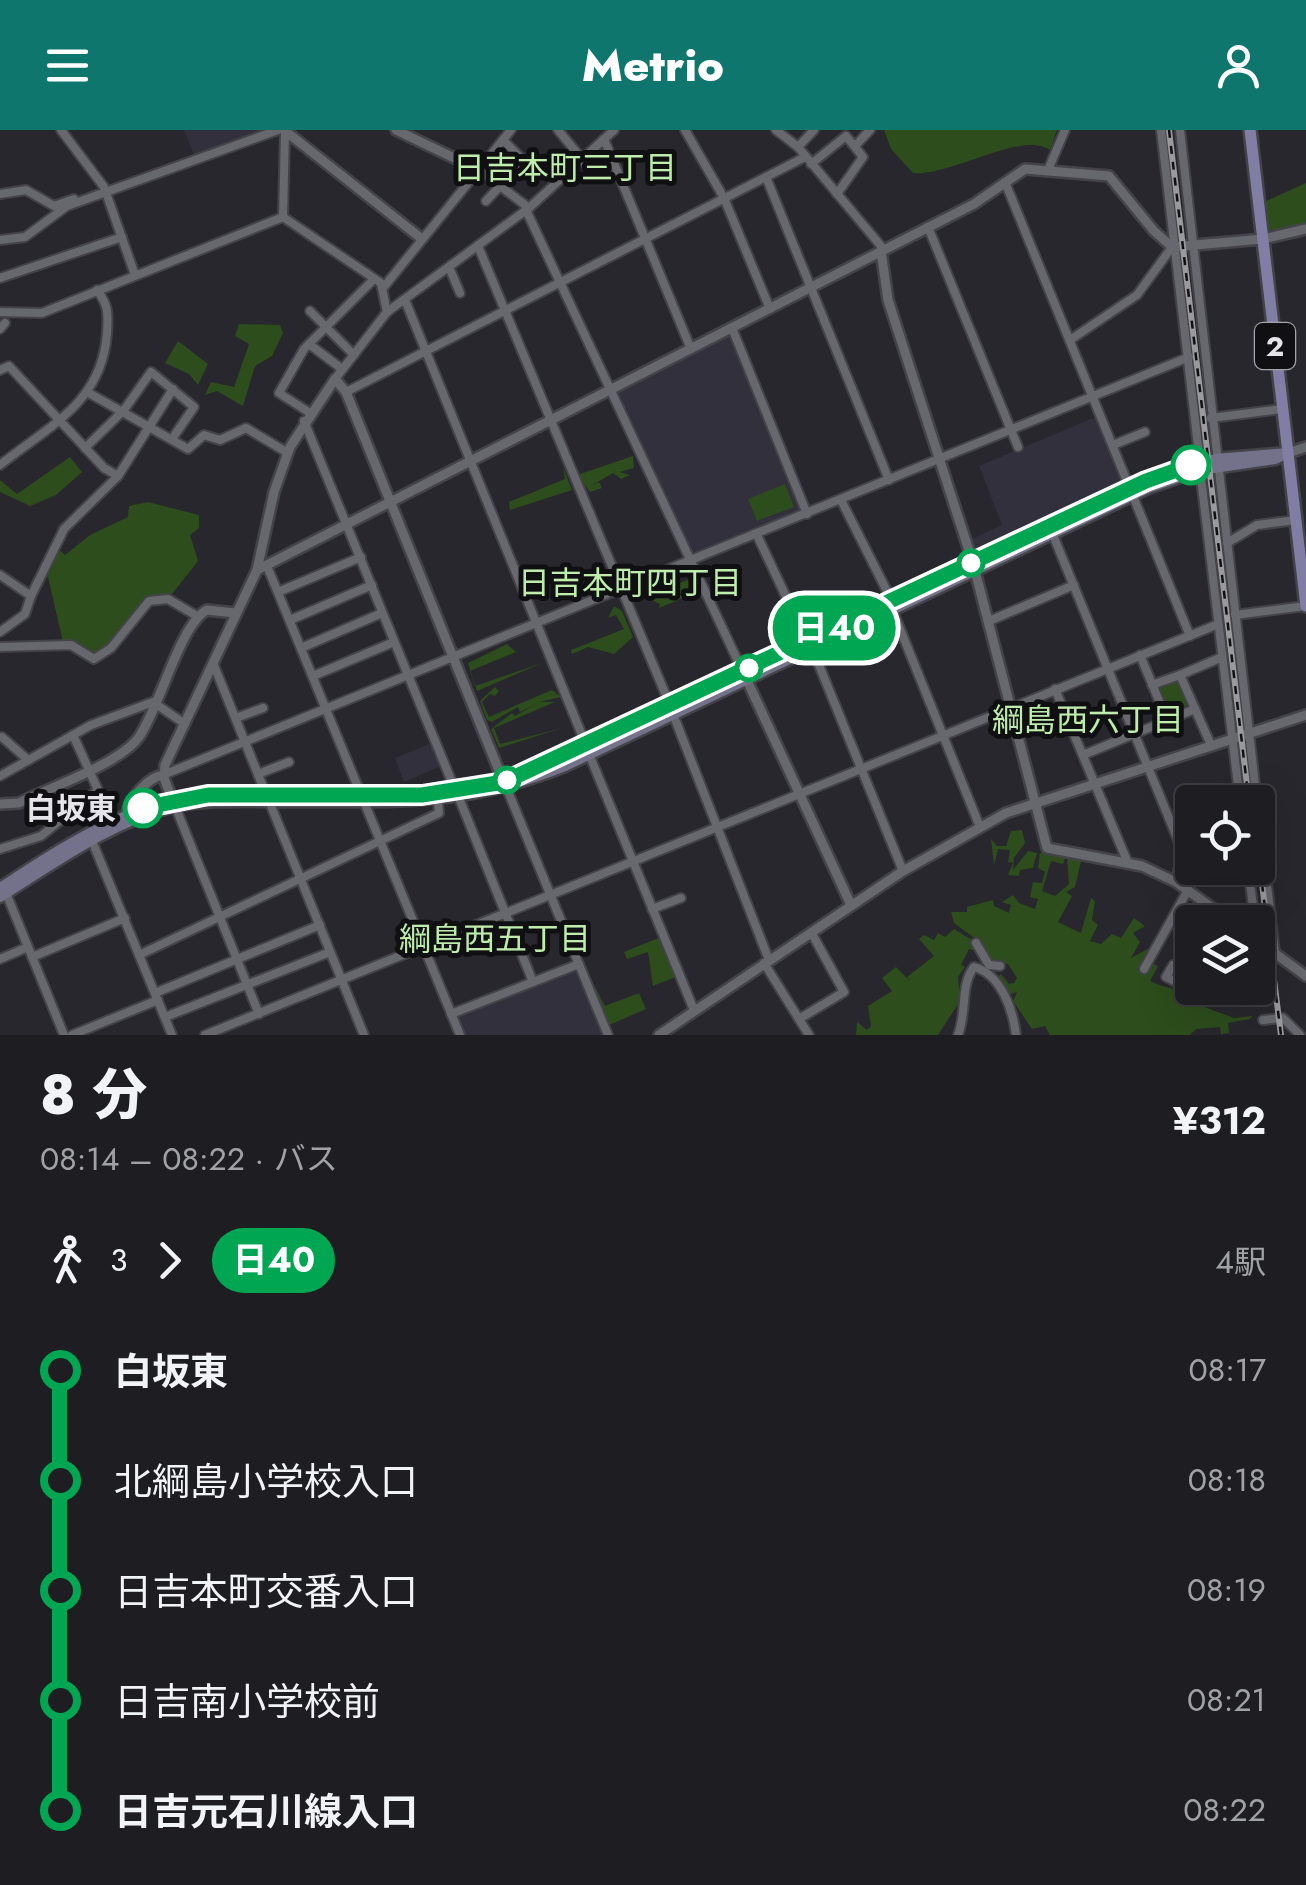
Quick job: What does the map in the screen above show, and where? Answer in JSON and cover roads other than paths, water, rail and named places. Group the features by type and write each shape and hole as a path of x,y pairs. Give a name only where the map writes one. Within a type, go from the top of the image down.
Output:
{"main road":[{"name":"2","path":"1250,130 1306,606"},
{"path":"2,893 127,814 174,802 268,798 438,800 505,785 588,750 1132,492 1200,466 1275,459 1288,453"},
{"path":"974,566 1053,535 1132,492"},
{"path":"363,798 458,795"},
{"path":"90,836 174,802"}],"street":[{"path":"61,130 105,191 135,274"},
{"path":"0,240 24,236 67,206 105,191 282,130"},
{"path":"282,130 288,136 283,217"},
{"path":"282,130 422,239"},
{"path":"396,130 479,170 502,184 527,209 851,905"},
{"path":"384,288 511,130"},
{"path":"558,130 582,160"},
{"path":"258,1014 163,775 235,613 262,568 274,492 288,453 307,417 387,312 527,209 614,130"},
{"path":"685,130 724,198 770,309"},
{"path":"776,130 798,147 881,246 888,300 974,566 1047,848 1128,862 1175,882"},
{"path":"798,147 814,130"},
{"path":"856,145 870,130"},
{"path":"1048,170 1064,130"},
{"path":"1162,130 1216,626 1238,785"},
{"path":"1180,130 1255,785"},
{"path":"346,392 724,198 808,160 846,136 863,157 837,194"},
{"path":"604,139 691,350"},
{"path":"502,140 521,158 516,165"},
{"path":"262,568 812,288 928,227 1025,168 1109,176 1154,231 1175,246 1263,240 1306,228"},
{"path":"766,177 889,480"},
{"path":"1006,182 1190,636"},
{"path":"486,201 502,184"},
{"path":"0,194 26,190 54,206 88,198"},
{"path":"0,312 42,313 283,217"},
{"path":"283,217 384,288 387,312"},
{"path":"928,227 1018,447"},
{"path":"0,278 122,237"},
{"path":"478,246 618,591 671,710 767,961 809,1035"},
{"path":"1070,340 1137,295 1175,246"},
{"path":"450,268 460,293"},
{"path":"374,279 290,366 279,392 307,417 347,526 533,982"},
{"path":"0,465 63,420 87,392 108,348 109,308 97,290"},
{"path":"405,300 694,1010"},
{"path":"310,311 354,355"},
{"path":"732,328 807,514"},
{"path":"309,344 342,370"},
{"path":"127,814 128,805 163,775 1188,358"},
{"path":"0,370 9,366 85,448 118,476"},
{"path":"85,448 124,410 151,372 194,407 172,439"},
{"path":"335,380 346,392 608,1035"},
{"path":"0,632 24,614 64,528 118,476 173,389"},
{"path":"87,392 188,448 204,435 220,440 246,428 288,453"},
{"path":"1211,418 1282,408"},
{"path":"1113,444 1145,432"},
{"path":"1288,453 1306,447"},
{"path":"841,500 892,605 980,827"},
{"path":"1226,544 1257,525 1296,520"},
{"path":"757,534 809,644 903,871"},
{"path":"1053,535 1175,833"},
{"path":"278,592 361,557"},
{"path":"262,568 290,620 460,1035"},
{"path":"0,574 31,596"},
{"path":"290,620 372,585"},
{"path":"989,620 1074,585"},
{"path":"0,647 71,645 94,659 110,648 149,601 168,599 198,616"},
{"path":"1235,615 1306,606"},
{"path":"0,812 6,804 88,769 132,745 157,704 188,626 198,616 217,609 235,613"},
{"path":"301,648 382,613"},
{"path":"205,1035 1216,626"},
{"path":"313,676 394,642"},
{"path":"1140,655 1166,720"},
{"path":"1152,685 1220,658"},
{"path":"213,663 364,1035"},
{"path":"1180,674 1211,745"},
{"path":"1055,689 1128,862"},
{"path":"157,704 185,724"},
{"path":"0,776 73,735 157,704"},
{"path":"236,718 263,708"},
{"path":"1083,755 1195,709"},
{"path":"659,1035 903,871 980,827 1036,802 1306,715"},
{"path":"0,849 41,836 98,790 73,735"},
{"path":"2,737 28,760"},
{"path":"258,774 290,762"},
{"path":"139,955 439,813 438,800"},
{"path":"90,836 170,1034"},
{"path":"1180,885 1203,905"},
{"path":"1144,968 1188,890"},
{"path":"2,893 64,1035"},
{"path":"652,909 681,898"},
{"path":"0,959 125,918"},
{"path":"72,1035 320,925"},
{"path":"799,1020 844,992 810,932"},
{"path":"976,943 1006,996 1016,1035"},
{"path":"166,1018 330,952"},
{"path":"1275,953 1306,976"},
{"path":"452,1014 579,964"},
{"path":"958,1035 967,1014 970,970 1000,966"},
{"path":"1263,1020 1284,1018 1300,1035"}],"railway":[{"path":"1169,130 1247,785"},
{"path":"1262,885 1281,1035"}],"place":[{"name":"白坂東","path":"143,808"}],"district":[{"name":"日吉本町三丁目","path":"565,168"},
{"name":"日吉本町四丁目","path":"630,583"},
{"name":"綱島西六丁目","path":"1088,720"},
{"name":"綱島西五丁目","path":"495,939"}]}
